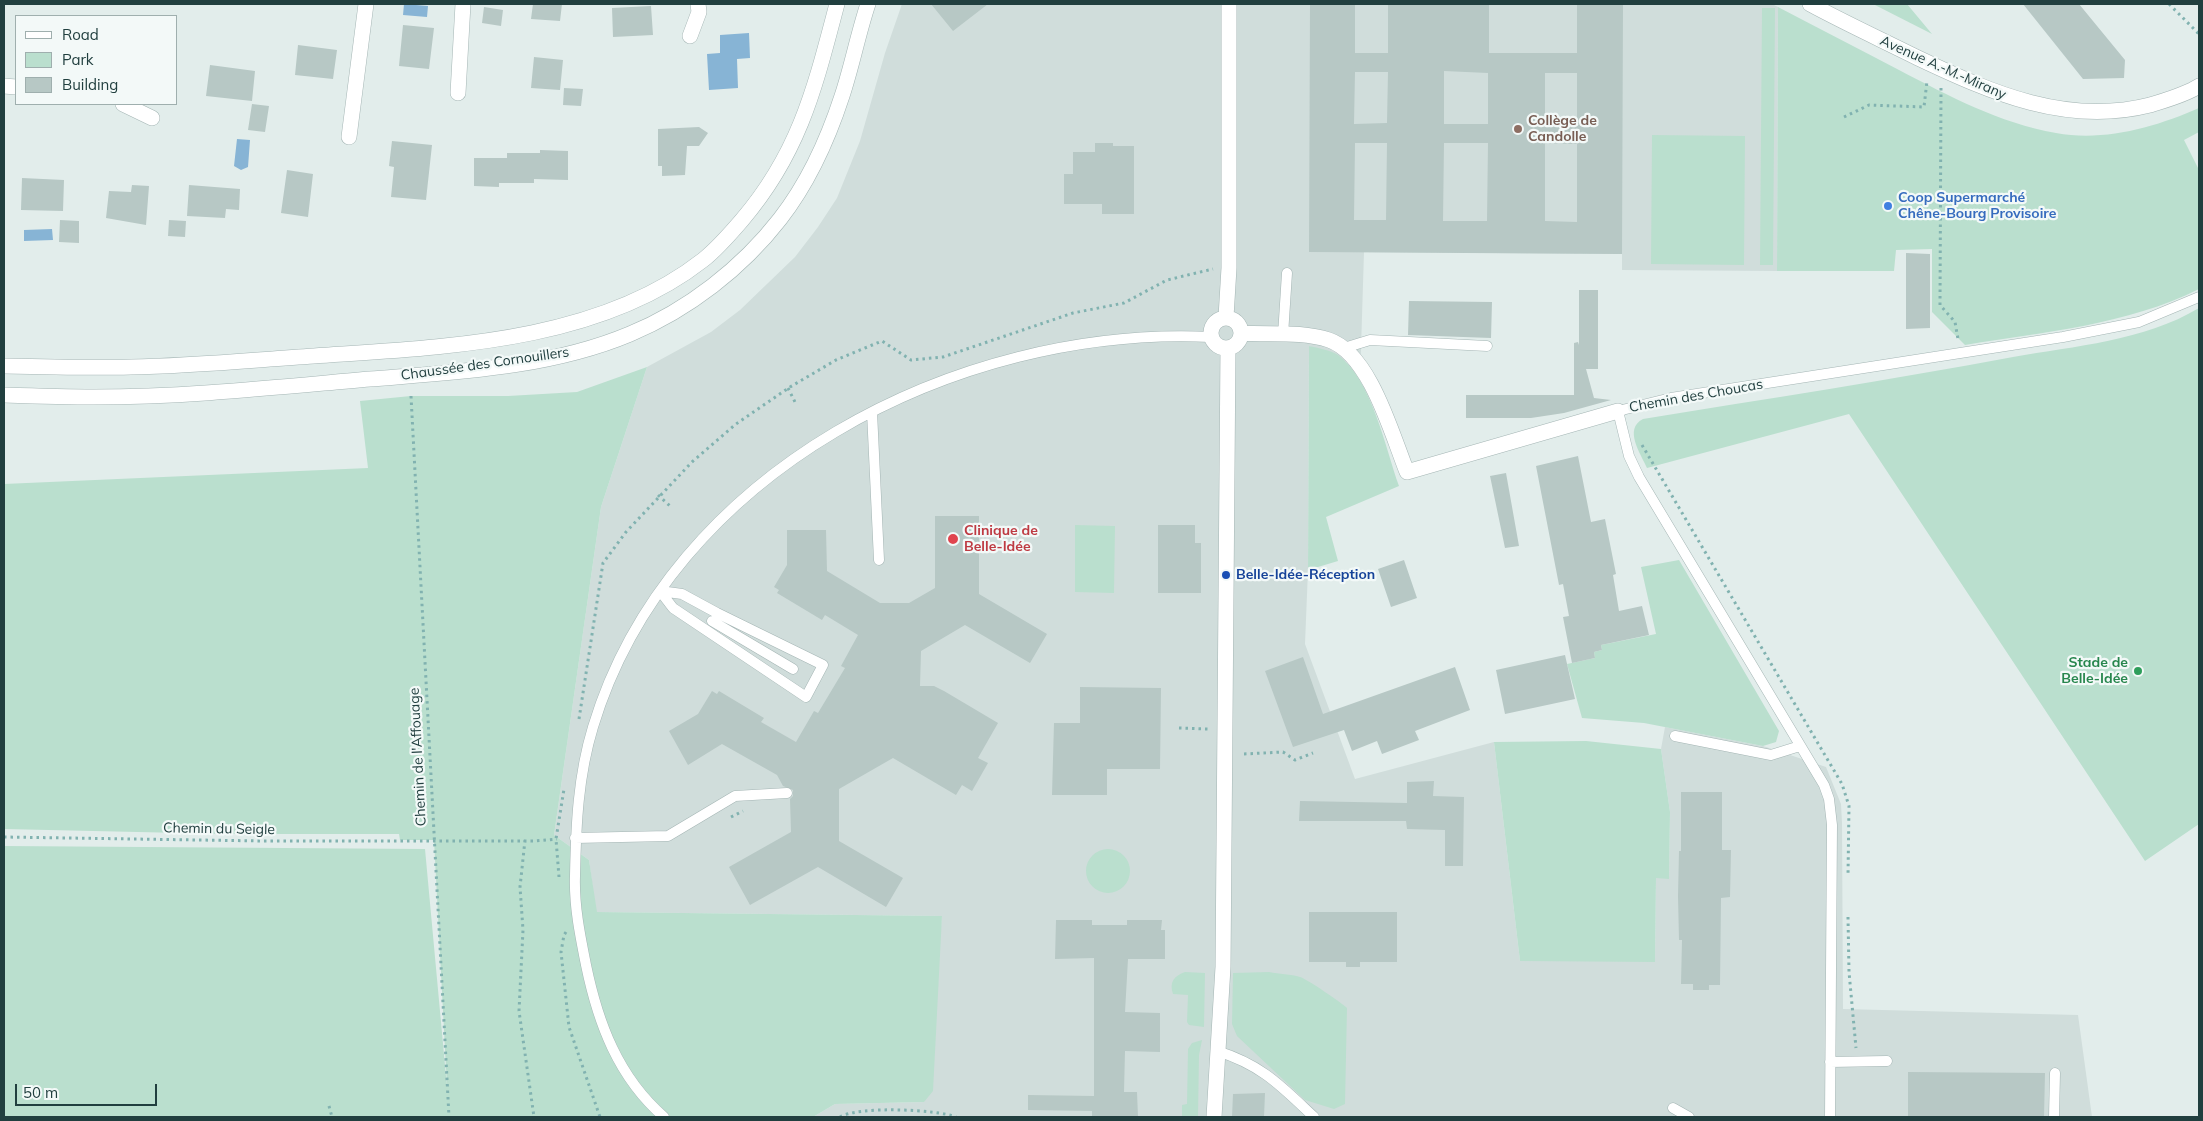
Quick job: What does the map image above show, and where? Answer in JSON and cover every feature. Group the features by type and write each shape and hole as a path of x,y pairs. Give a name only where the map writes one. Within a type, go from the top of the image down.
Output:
{"street":[{"path":"349,136 366,4"},
{"path":"458,92 463,4"},
{"path":"690,36 698,12 698,4"},
{"name":"Chaussée des Cornouillers","path":"4,366 132,367 373,352 500,338 567,326 622,308 661,287 703,260 729,235 760,199 777,173 801,127 837,4"},
{"name":"Chaussée des Cornouillers","path":"4,395 95,397 183,394 432,374 562,355 631,334 676,312 712,286 751,251 780,218 805,181 823,144 842,96 868,4"},
{"path":"1226,317 1229,268 1229,4"},
{"name":"Avenue A.-M.-Mirany","path":"1810,4 1971,83 2002,95 2046,107 2079,111 2122,111 2160,102 2199,86"},
{"path":"125,105 152,118"},
{"path":"1226,317 1238,324 1241,333 1239,341 1228,348 1219,347 1210,337 1214,322 1226,317"},
{"name":"Chemin des Choucas","path":"1241,333 1315,337 1330,341 1344,348 1365,375 1378,398 1407,472 1618,411"},
{"path":"1214,1117 1223,967 1228,348"}],"lane":[{"path":"1283,335 1287,273"},
{"name":"Chemin des Choucas","path":"1618,411 1671,398 2063,338 2139,322 2199,297"},
{"path":"664,1117 630,1082 615,1056 602,1026 592,993 578,928 575,896 576,809 584,767 600,705 616,665 634,632 660,592 689,552 756,489 792,461 886,404 952,375 1044,349 1095,341 1140,337 1210,337"},
{"path":"1344,348 1370,340 1487,346"},
{"path":"1618,411 1628,456 1639,477 1824,785 1831,810 1830,1117"},
{"path":"872,412 879,560"},
{"path":"660,592 682,594 793,669"},
{"path":"660,592 673,608 806,697 824,665 714,617"},
{"path":"706,631 714,617"},
{"path":"1676,736 1771,755 1800,746"},
{"path":"575,838 668,836 735,796 787,793"},
{"path":"1217,1051 1242,1059 1270,1076 1314,1117"},
{"path":"1830,1062 1888,1061"},
{"path":"2054,1117 2055,1073"},
{"path":"1673,1108 1690,1117"}],"path":[{"path":"2169,4 2199,34"},
{"path":"1844,117 1869,106 1924,107 1927,81"},
{"path":"1941,88 1940,305 1955,322 1958,336 1957,354"},
{"path":"788,388 796,404"},
{"name":"Chemin de l'Affouage","path":"411,396 449,1117"},
{"path":"658,495 670,506"},
{"path":"1179,728 1209,729"},
{"path":"1244,754 1283,752 1295,760 1313,753"},
{"name":"Chemin du Seigle","path":"4,837 263,841 575,838"},
{"path":"523,840 520,886 523,930 519,1012 534,1117"},
{"path":"578,928 564,935 561,952 565,999 569,1027 600,1117"},
{"path":"329,1106 332,1117"},
{"path":"840,1117 845,1114 876,1110 956,1117"}],"shaded area":[{"name":"Clinique de Belle-Idée","path":"902,4 1772,4 1778,7 1777,271 1622,270 1622,254 1364,252 1360,381 1346,362 1309,346 1308,570 1305,644 1355,779 1494,742 1520,961 1655,961 1656,878 1669,878 1670,812 1661,749 1665,727 1763,746 1826,767 1841,804 1843,1009 2078,1015 2092,1117 813,1117 835,1104 924,1102 942,916 596,912 589,860 554,835 601,507 647,367 711,332 740,310 795,257 818,227 837,198 860,141 885,53"}],"green space":[{"path":"1873,4 1907,4 1932,34"},
{"path":"1778,7 1956,99 2014,123 2056,133 2093,136 2148,127 2199,108 2199,132 2184,140 2199,170 2199,289 2143,311 2085,326 1965,345 1932,312 1932,249 1896,250 1894,271 1777,271"},
{"path":"1762,8 1775,8 1773,265 1760,265"},
{"path":"1652,135 1745,136 1744,265 1651,264"},
{"path":"2199,308 2199,824 2145,861 1849,414 1647,468 1635,442 1634,429 1637,423 1643,419 2109,341 2155,328"},
{"path":"1309,346 1328,350 1338,355 1350,366 1360,381 1376,415 1399,486 1326,517 1338,561 1308,570"},
{"path":"647,367 601,507 554,835 589,860 597,912 942,916 933,1091 924,1102 835,1104 813,1117 4,1117 4,846 425,849 447,1087 434,840 400,840 399,834 227,834 4,829 4,484 368,468 360,401 411,396 508,396 577,392"},
{"path":"1075,525 1115,526 1114,593 1075,592"},
{"path":"1679,560 1779,731 1776,742 1763,746 1644,723 1582,718 1567,664 1595,658 1594,652 1602,650 1601,645 1656,634 1641,567"},
{"path":"1586,741 1661,749 1670,812 1669,879 1656,878 1655,962 1520,961 1494,742"},
{"path":"1112,849 1124,855 1129,862 1129,880 1124,887 1117,892 1104,893 1096,890 1089,883 1086,867 1089,859 1096,852"},
{"path":"1185,972 1205,973 1204,1027 1189,1025 1187,1022 1188,995 1173,994 1173,980"},
{"path":"1269,972 1300,977 1324,991 1347,1008 1345,1104 1334,1109 1305,1100 1237,1036 1232,1024 1233,973"},
{"path":"1202,1040 1199,1055 1198,1117 1182,1117 1182,1105 1187,1104 1188,1049 1192,1043"}],"water":[{"path":"404,4 428,6 427,17 403,15"},
{"path":"749,33 750,58 737,59 738,88 709,90 707,54 720,53 720,35"},
{"path":"237,139 250,140 248,167 241,170 234,166"},
{"path":"52,229 53,240 24,241 24,230"}],"building":[{"path":"533,4 562,4 560,21 531,19"},
{"path":"931,4 988,4 953,31"},
{"path":"1310,4 1355,4 1355,53 1388,53 1388,4 1489,4 1489,53 1577,53 1577,4 1623,4 1622,254 1309,252","holes":["1444,71 1488,73 1488,124 1444,124","1355,72 1388,72 1387,123 1354,124","1545,73 1577,73 1577,124 1545,124","1355,143 1387,143 1386,220 1354,220","1444,143 1488,143 1487,221 1443,221","1545,143 1577,144 1577,222 1545,221"]},
{"path":"2023,4 2079,4 2125,60 2124,78 2083,79"},
{"path":"651,6 653,35 613,37 612,8"},
{"path":"484,7 503,10 501,26 482,23"},
{"path":"403,25 434,28 429,69 399,66"},
{"path":"298,45 337,50 333,79 295,75"},
{"path":"534,57 563,60 560,90 531,88"},
{"path":"210,65 255,71 252,101 206,96"},
{"path":"564,88 583,89 581,106 563,105"},
{"path":"252,104 269,106 265,132 248,130"},
{"path":"699,127 708,133 699,146 687,146 685,175 662,176 662,166 658,166 658,129"},
{"path":"392,141 432,145 426,200 391,197 394,167 389,166"},
{"path":"1095,143 1113,143 1113,146 1134,146 1134,214 1102,214 1102,204 1064,204 1064,174 1073,174 1073,152 1095,152"},
{"path":"540,150 568,151 568,180 534,179 534,183 499,183 499,187 474,186 474,158 507,158 507,153 540,153"},
{"path":"287,170 313,174 308,217 281,213"},
{"path":"22,178 64,180 63,211 21,210"},
{"path":"132,185 149,186 146,225 106,218 109,191 131,192"},
{"path":"189,185 240,189 239,210 226,209 225,218 187,216"},
{"path":"60,220 79,221 79,243 59,242"},
{"path":"169,220 186,221 185,237 168,236"},
{"path":"1906,253 1930,254 1930,328 1906,329"},
{"path":"1579,290 1598,290 1598,369 1586,369 1594,398 1611,400 1564,413 1531,418 1466,418 1466,395 1574,395 1574,343 1578,342 1579,345"},
{"path":"1409,301 1492,302 1491,338 1408,335"},
{"path":"1578,456 1591,522 1605,519 1616,574 1613,575 1619,611 1642,606 1649,635 1601,645 1602,650 1594,652 1595,658 1572,663 1563,617 1569,616 1563,584 1559,585 1536,466"},
{"path":"1506,473 1519,546 1505,548 1490,476"},
{"path":"935,516 979,516 979,594 1047,634 1030,663 965,625 921,651 920,686 934,686 998,723 978,758 988,763 972,791 962,785 956,795 893,758 839,789 839,841 903,878 886,907 818,867 750,905 729,867 791,832 790,799 793,796 793,790 783,786 777,775 722,744 688,765 669,731 698,714 712,691 717,694 719,691 764,718 761,722 796,742 814,711 818,713 845,668 841,666 858,635 825,615 822,620 777,593 779,590 774,587 787,565 787,530 826,530 827,571 880,603 909,603 935,588"},
{"path":"1158,525 1195,525 1195,543 1201,543 1201,593 1158,593"},
{"path":"1404,560 1417,598 1391,607 1378,569"},
{"path":"1565,655 1575,699 1505,714 1496,670"},
{"path":"1303,657 1323,714 1455,667 1470,710 1415,731 1419,740 1382,754 1377,741 1352,751 1344,730 1293,747 1265,671"},
{"path":"1080,687 1161,688 1160,769 1107,769 1107,795 1052,795 1054,723 1080,723"},
{"path":"1434,781 1433,796 1464,797 1463,866 1445,866 1445,830 1407,829 1406,821 1299,821 1300,801 1407,803 1407,782"},
{"path":"1681,792 1722,792 1722,850 1731,850 1730,897 1721,898 1720,985 1709,985 1709,990 1693,990 1693,984 1681,984 1682,940 1679,940 1678,896 1679,851 1681,851"},
{"path":"1309,912 1397,912 1397,962 1360,962 1360,967 1346,967 1346,962 1309,962"},
{"path":"1056,920 1092,920 1092,925 1127,925 1127,920 1162,920 1161,930 1165,930 1165,959 1128,959 1125,1012 1160,1013 1160,1052 1125,1051 1124,1092 1137,1092 1138,1117 1092,1117 1092,1111 1028,1110 1028,1095 1094,1096 1094,958 1055,959"},
{"path":"1908,1072 2045,1073 2044,1117 1908,1117"},
{"path":"1265,1093 1264,1117 1232,1117 1233,1094"}],"place":[{"name":"Collège de Candolle","path":"1518,129"},
{"name":"Coop Supermarché Chêne-Bourg Provisoire","path":"1888,206"},
{"name":"Clinique de Belle-Idée","path":"953,539"},
{"name":"Belle-Idée-Réception","path":"1226,575"},
{"name":"Stade de Belle-Idée","path":"2138,671"}]}
